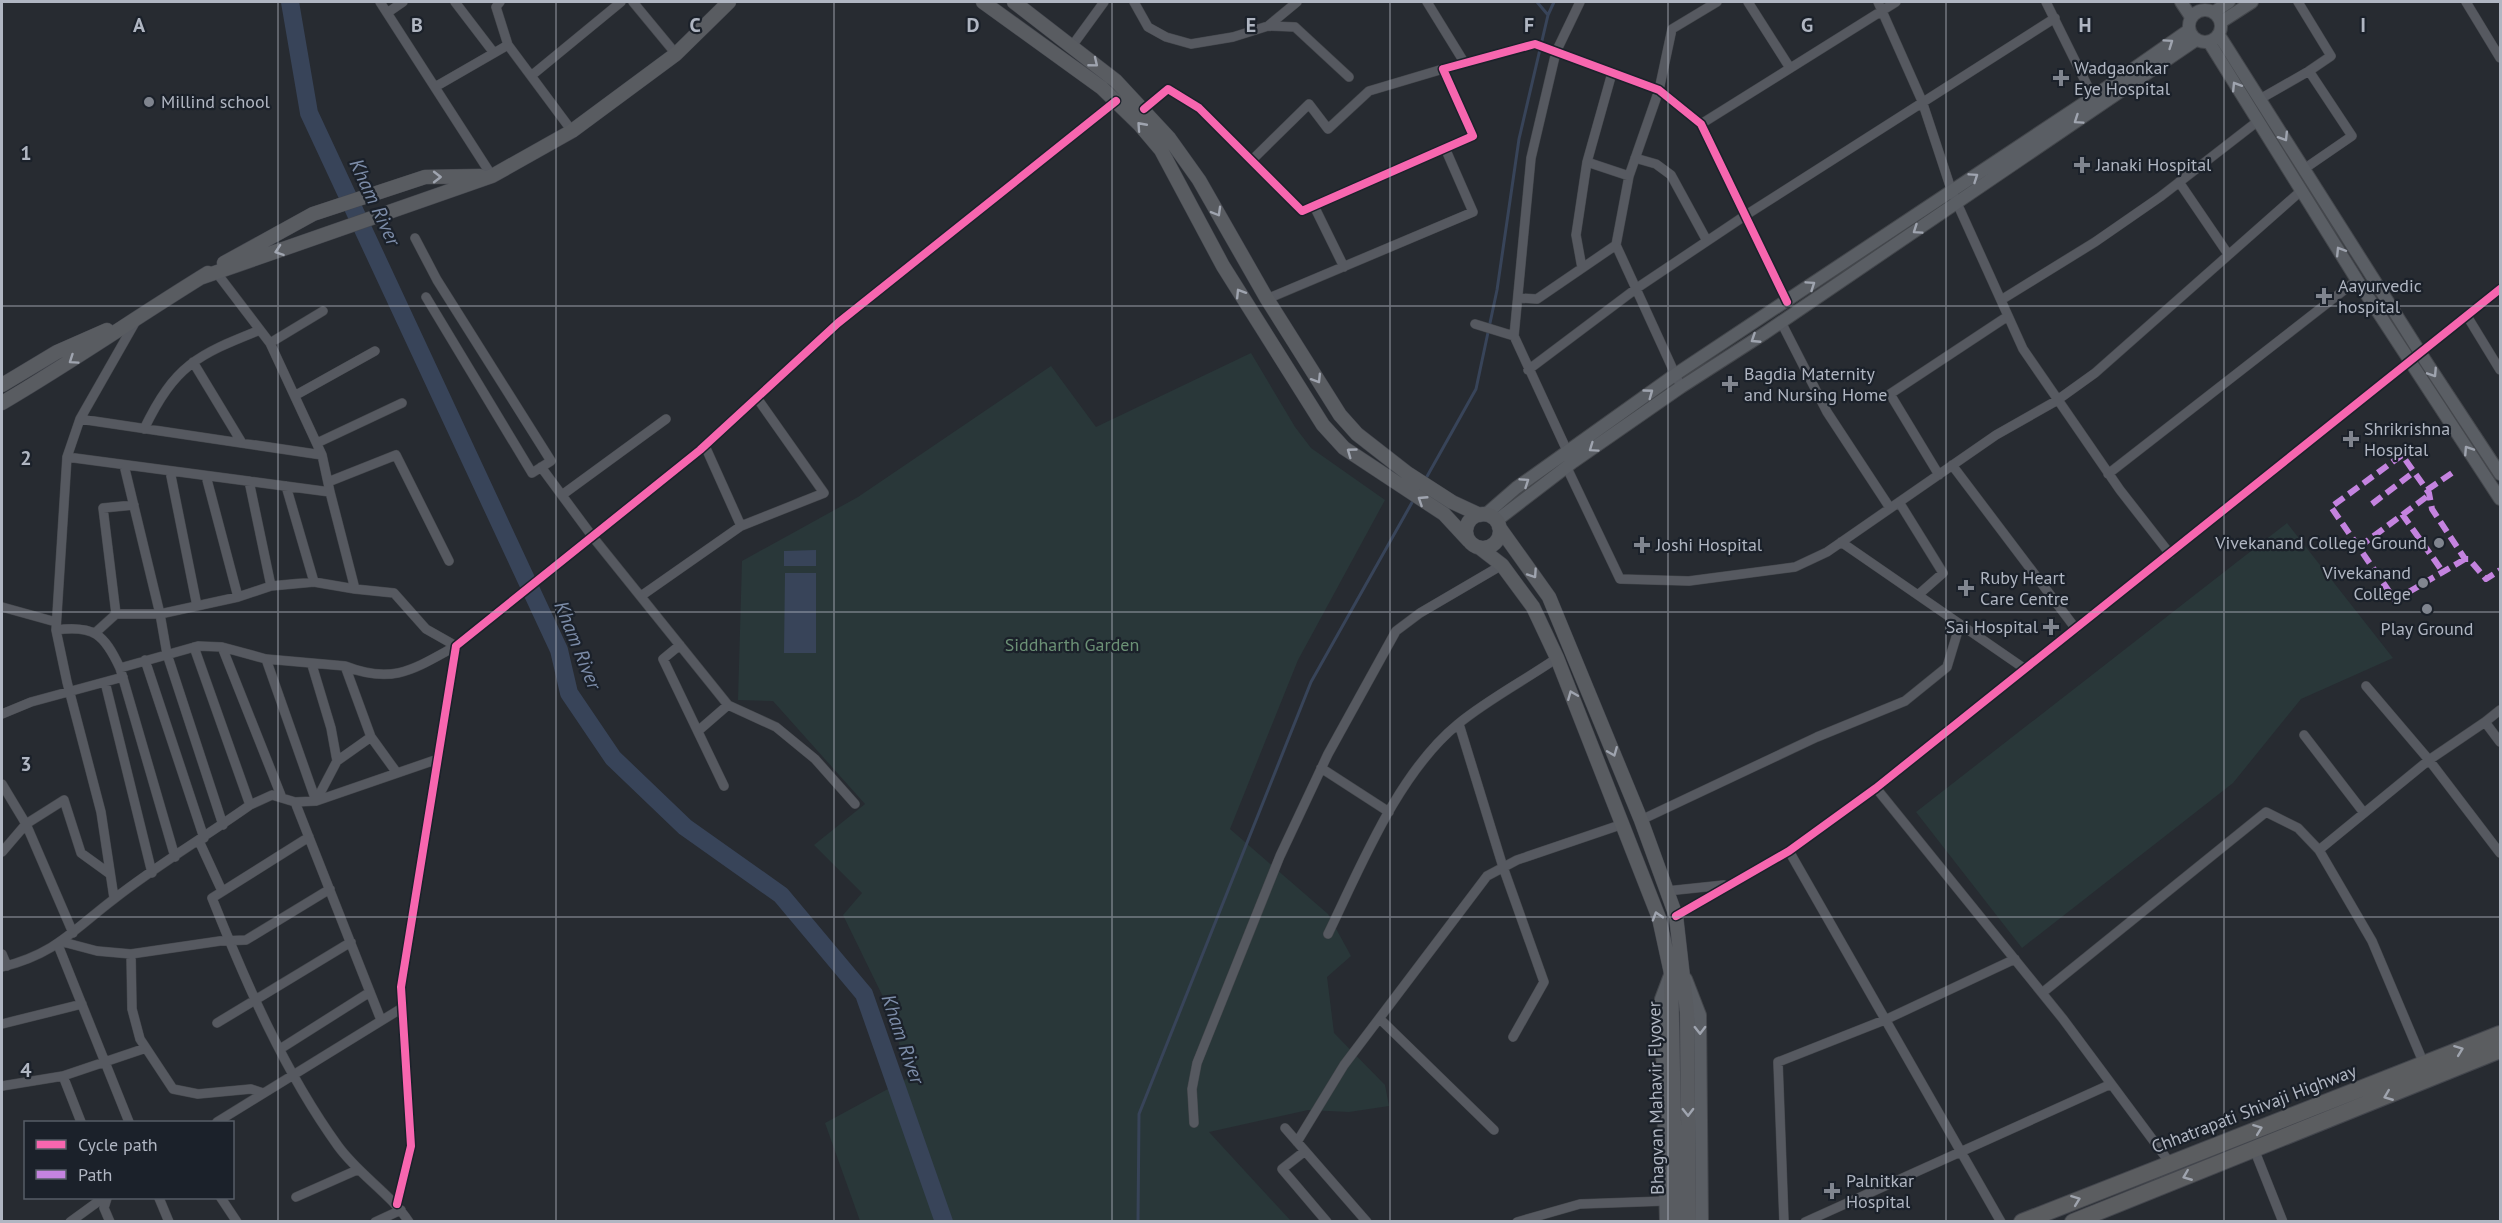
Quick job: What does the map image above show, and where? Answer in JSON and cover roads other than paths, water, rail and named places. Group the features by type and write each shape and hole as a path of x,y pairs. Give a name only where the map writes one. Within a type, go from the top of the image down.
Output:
{"highway":[{"name":"Chhatrapati Shivaji Highway","path":"2022,1221 2500,1034"},
{"name":"Chhatrapati Shivaji Highway","path":"2073,1221 2500,1050"}],"main road":[{"path":"200,278 491,176 572,131 676,54 729,2"},
{"path":"983,2 1102,88 1139,123 1173,167 1223,266 1323,425 1344,448 1403,479 1490,519 1549,597 1641,819 1676,916 1678,974"},
{"path":"1014,2 1116,81 1144,108 1198,180 1267,299 1340,415 1403,479 1475,544 1502,565 1533,607 1557,658 1623,824 1678,974"},
{"path":"2,403 62,368 139,315 313,214 424,177 491,176"},
{"path":"2,385 57,352 139,315"},
{"path":"1475,544 1496,543 1490,519"},
{"path":"1475,544 1467,525 1490,519"},
{"name":"Bhagvan Mahavir Flyover","path":"1678,974 1689,1221"},
{"name":"Bhagvan Mahavir Flyover","path":"1676,1221 1680,1013"}],"street":[{"path":"380,2 491,176"},
{"path":"387,13 403,2"},
{"path":"455,2 494,52"},
{"path":"500,2 496,7 508,45 572,131"},
{"path":"531,76 621,2"},
{"path":"633,2 676,54"},
{"path":"1072,46 1104,2"},
{"path":"1134,2 1148,27 1166,37 1191,44 1233,37 1268,26 1295,27 1349,77"},
{"path":"1268,26 1297,2"},
{"path":"1427,2 1464,62"},
{"path":"1580,2 1556,52 1531,158 1514,336 1620,579 1689,581 1795,567 1841,542 1996,435 2056,401 2095,373 2302,190"},
{"path":"1681,387 1616,245 1629,177 1659,90 1672,29 1717,2"},
{"path":"1748,2 1790,68"},
{"path":"1701,124 1790,68 1880,6 1896,2"},
{"path":"2046,2 2094,97"},
{"path":"2181,2 2204,23 2260,99 2421,354 2500,474"},
{"path":"1569,461 1676,374 1954,197 2204,23 2229,2"},
{"path":"1490,519 1516,488 1569,461 1781,322 2094,97 2204,23 2253,2"},
{"path":"2260,99 2331,56 2298,2"},
{"path":"2466,2 2500,58"},
{"path":"1880,6 1922,101 1954,197 2023,349 2056,401 2108,474 2170,554"},
{"path":"1528,370 1637,288 1707,241 1922,101 2055,18"},
{"path":"2204,23 2258,121 2410,363 2500,499"},
{"path":"1252,160 1309,104 1328,129 1369,91 1464,62 1535,44 1659,90 1701,124 1787,302"},
{"path":"435,87 508,45"},
{"path":"1144,108 1168,89 1199,108 1302,211 1473,136 1443,69"},
{"path":"2304,169 2352,136 2309,70"},
{"path":"1582,268 1576,235 1587,162 1612,73"},
{"path":"2,714 31,702 105,682 146,660 195,647 222,647 266,659 345,666 368,675 402,673 456,646 705,446 838,323 1116,101"},
{"path":"2001,300 2095,242 2179,182 2258,121"},
{"path":"1267,299 1473,212 1445,148"},
{"path":"1635,158 1656,164 1671,175 1707,241"},
{"path":"1587,162 1629,177"},
{"path":"2179,182 2228,254"},
{"path":"1314,206 1344,267"},
{"path":"415,238 437,280 551,461 532,473 426,297"},
{"path":"1518,298 1537,299 1616,245"},
{"path":"216,272 270,343 296,395 322,455 355,589"},
{"path":"2108,474 2357,280"},
{"path":"1676,916 1789,851 1876,788 2500,289"},
{"path":"270,343 323,312"},
{"path":"114,898 101,812 69,692 56,626 67,458 80,419 139,315"},
{"path":"1939,475 1890,394 2008,316"},
{"path":"2467,316 2500,369"},
{"path":"1781,322 1827,412 1890,508"},
{"path":"1475,324 1514,336"},
{"path":"144,429 159,399 193,362 227,343 260,330"},
{"path":"296,395 375,351"},
{"path":"193,362 242,443"},
{"path":"640,596 741,526 824,493 757,398"},
{"path":"317,443 402,403"},
{"path":"80,419 322,455"},
{"path":"562,495 666,419"},
{"path":"705,446 741,526"},
{"path":"328,482 396,455 449,561"},
{"path":"67,458 330,492"},
{"path":"124,465 160,614 167,654 223,825"},
{"path":"1952,465 2076,629"},
{"path":"541,467 592,536 728,705 776,728 815,759 855,804"},
{"path":"170,471 197,606"},
{"path":"206,476 238,597"},
{"path":"249,481 272,586"},
{"path":"286,486 314,582"},
{"path":"1899,502 1943,573 1918,595"},
{"path":"116,614 103,508 134,505"},
{"path":"1841,542 2025,669"},
{"path":"1194,1123 1192,1089 1197,1063 1281,856 1322,768 1396,631 1420,613 1502,565"},
{"path":"95,633 116,614 160,614 238,597 272,586 314,582 394,593 426,629 456,646"},
{"path":"2,607 56,626 79,627 95,633 109,645 122,672 175,857"},
{"path":"1641,819 1817,737 1905,700 1947,667 1960,624"},
{"path":"680,645 663,659 724,786"},
{"path":"375,1221 399,1207 411,1146 400,987 456,646"},
{"path":"195,647 250,805"},
{"path":"222,647 282,798"},
{"path":"1328,934 1379,827 1439,742 1459,724 1557,658"},
{"path":"266,659 316,801"},
{"path":"146,660 202,840 222,891"},
{"path":"312,664 331,728 337,760"},
{"path":"345,666 371,737 397,773"},
{"path":"105,682 152,873"},
{"path":"2366,686 2429,760 2500,853"},
{"path":"698,731 728,705"},
{"path":"2319,850 2429,760 2500,710"},
{"path":"2485,722 2500,742"},
{"path":"1459,724 1503,867 1544,982 1513,1037"},
{"path":"2304,735 2364,813"},
{"path":"316,801 337,760 371,737"},
{"path":"2,954 4,966 31,960 61,943 114,898 250,805 272,795 295,802 316,801 438,759"},
{"path":"1322,768 1389,812"},
{"path":"2,784 26,824 73,933"},
{"path":"1876,788 2042,993 2170,1163"},
{"path":"2,852 26,824 63,800 81,853 110,874"},
{"path":"295,802 381,1020"},
{"path":"2042,993 2266,812 2298,828 2319,850 2372,941 2424,1064"},
{"path":"1297,1142 1344,1065 1381,1020 1487,876 1517,860 1623,824"},
{"path":"309,837 212,898 229,940 293,1075 357,1170 399,1207 409,1221"},
{"path":"1789,851 1887,1019 1959,1152 2001,1221"},
{"path":"1667,891 1729,884"},
{"path":"61,943 97,951 130,954 229,940 246,940 330,889"},
{"path":"217,1023 351,942"},
{"path":"61,943 82,1004 129,1121"},
{"path":"130,954 132,1009 140,1039 172,1089 198,1094 251,1089 263,1094"},
{"path":"1784,1221 1778,1062 1887,1019 2015,959"},
{"path":"1666,1221 1661,999 1678,974 1700,1015 1702,1221"},
{"path":"280,1049 370,992"},
{"path":"2,1024 82,1004"},
{"path":"219,1121 402,1008"},
{"path":"1381,1020 1494,1130"},
{"path":"2,1086 63,1076 146,1048"},
{"path":"63,1076 81,1121"},
{"path":"1805,1221 2111,1084"},
{"path":"1285,1128 1367,1221"},
{"path":"2254,1149 2283,1221"},
{"path":"1305,1151 1282,1169 1327,1221"},
{"path":"296,1197 357,1170"},
{"path":"70,1221 102,1199"},
{"path":"105,1199 104,1208 110,1221"},
{"path":"160,1199 169,1221"},
{"path":"222,1199 237,1221"},
{"path":"1516,1221 1580,1204 1666,1201"}],"water":[{"path":"816,550 816,566 784,566 784,551"},
{"path":"785,573 816,573 816,653 784,653"}],"waterway":[{"name":"Kham River","path":"290,2 309,113 559,650 569,693 613,758 685,827 781,895 864,994 944,1222"},
{"path":"1425,480 1476,389 1497,290 1519,139 1548,15 1537,2"},
{"path":"1548,15 1554,2"},
{"path":"1138,1222 1139,1114 1311,682 1414,499"}],"place":[{"name":"Wadgaonkar Eye Hospital","path":"2061,78"},
{"name":"Millind school","path":"149,102"},
{"name":"Janaki Hospital","path":"2082,165"},
{"name":"Aayurvedic hospital","path":"2324,296"},
{"name":"Bagdia Maternity and Nursing Home","path":"1730,384"},
{"name":"Shrikrishna Hospital","path":"2351,439"},
{"name":"Vivekanand College Ground","path":"2439,543"},
{"name":"Joshi Hospital","path":"1642,545"},
{"name":"Vivekanand College","path":"2423,583"},
{"name":"Ruby Heart Care Centre","path":"1966,588"},
{"name":"Play Ground","path":"2427,609"},
{"name":"Sai Hospital","path":"2051,627"},
{"name":"Palnitkar Hospital","path":"1832,1191"}],"park label":[{"name":"Siddharth Garden","path":"1072,645"}]}
